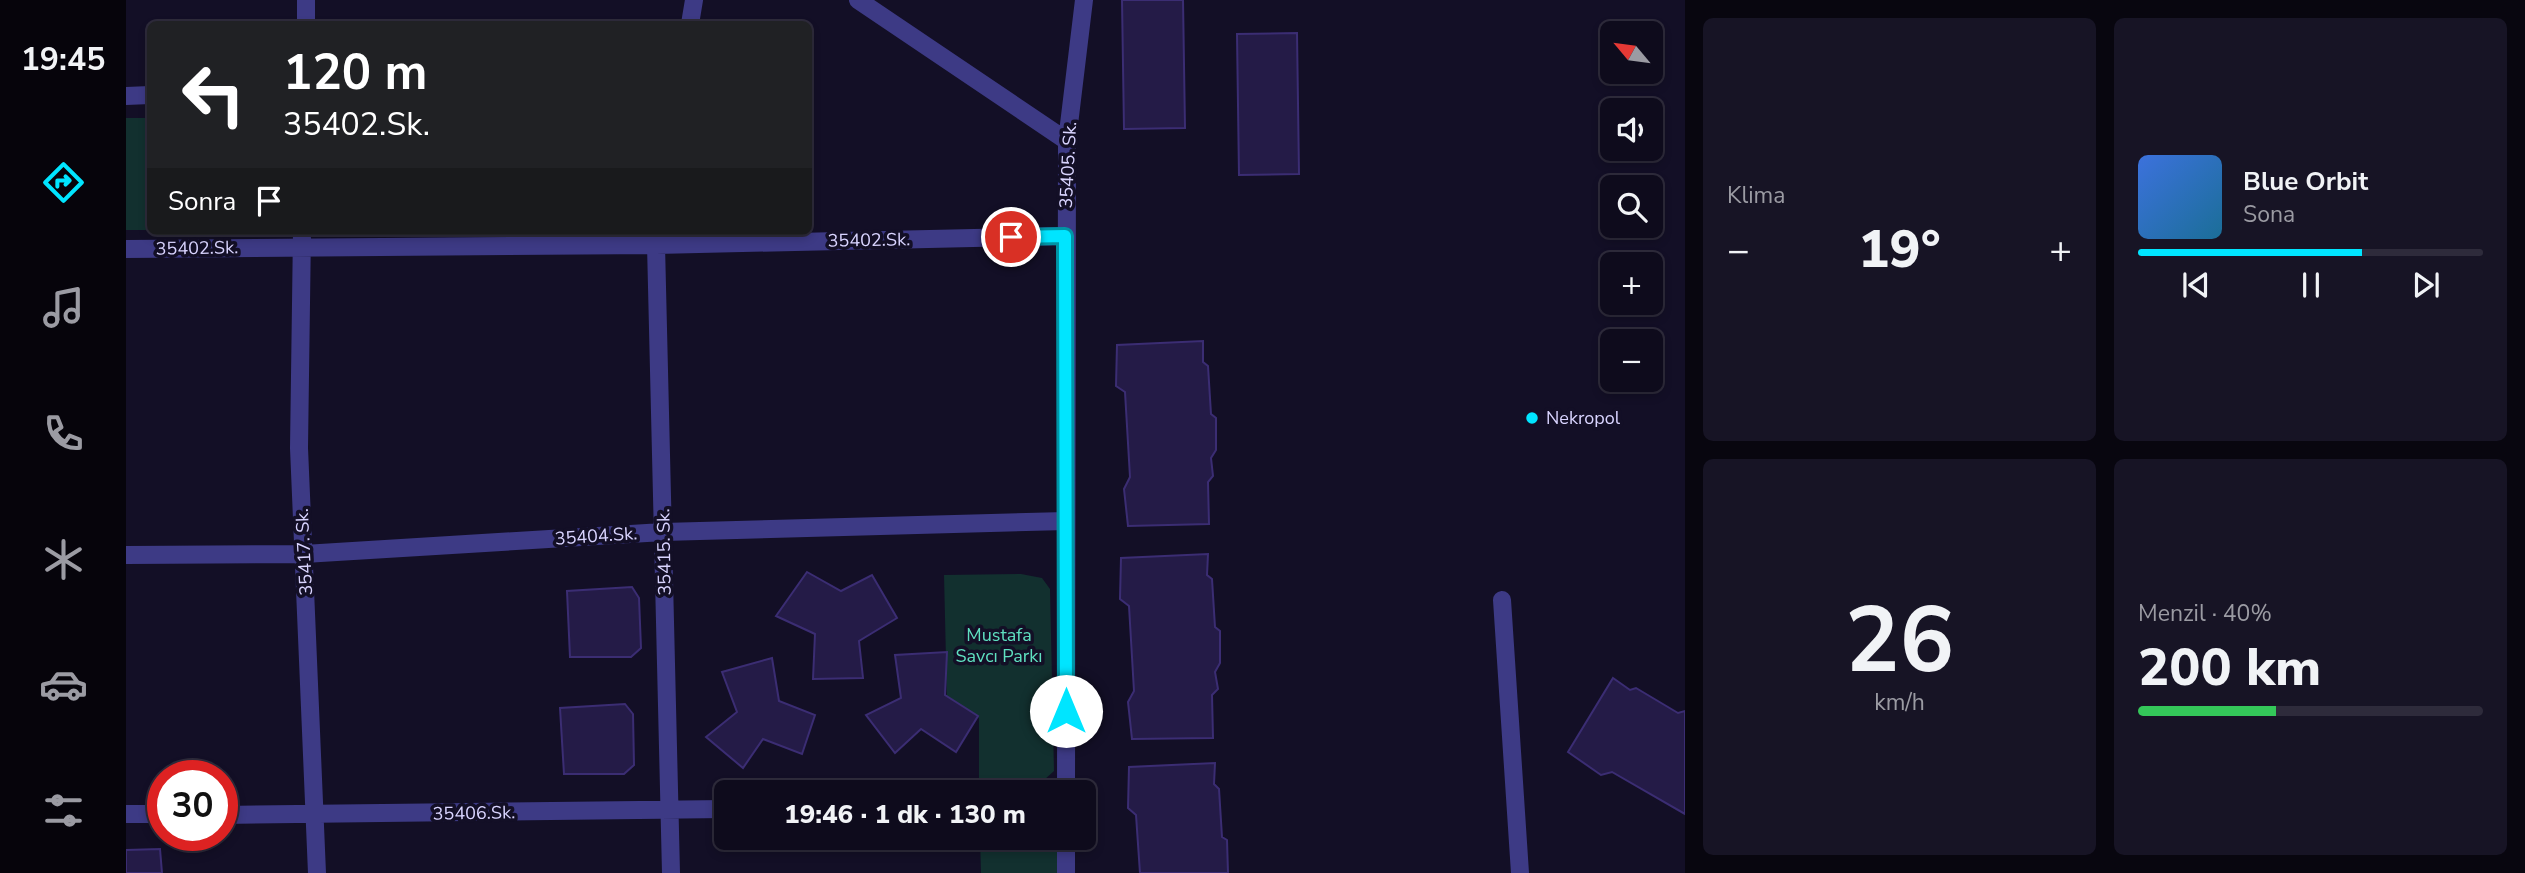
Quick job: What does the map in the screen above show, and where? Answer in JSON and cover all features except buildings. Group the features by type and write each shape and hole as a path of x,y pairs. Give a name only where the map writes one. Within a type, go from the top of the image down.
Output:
{"street":[{"path":"306,0 306,21"},
{"path":"690,21 694,0"},
{"path":"858,0 1067,141"},
{"name":"35405. Sk.","path":"1066,780 1067,141 1084,0"},
{"path":"126,96 147,95"},
{"name":"35402.Sk.","path":"126,250 302,239 1065,236"},
{"name":"35415. Sk.","path":"657,238 671,873"},
{"name":"35417. Sk.","path":"302,239 299,448 317,873"},
{"name":"35404.Sk.","path":"126,555 304,554 663,532 1066,521"},
{"path":"1502,600 1520,873"},
{"name":"35406.Sk.","path":"238,815 714,808"},
{"path":"126,814 147,814"},
{"path":"1066,850 1066,873"}],"green space":[{"path":"126,118 147,118 147,230 126,230"},
{"name":"Mustafa Savcı Parkı","path":"1021,574 1042,578 1050,589 1054,771 1044,780 979,780 979,718 947,702 944,575"},
{"path":"980,850 1061,850 1062,873 981,873"}],"place":[{"name":"Nekropol","path":"1532,418"}],"route":[{"path":"1011,237 1065,236 1066,711"}]}
